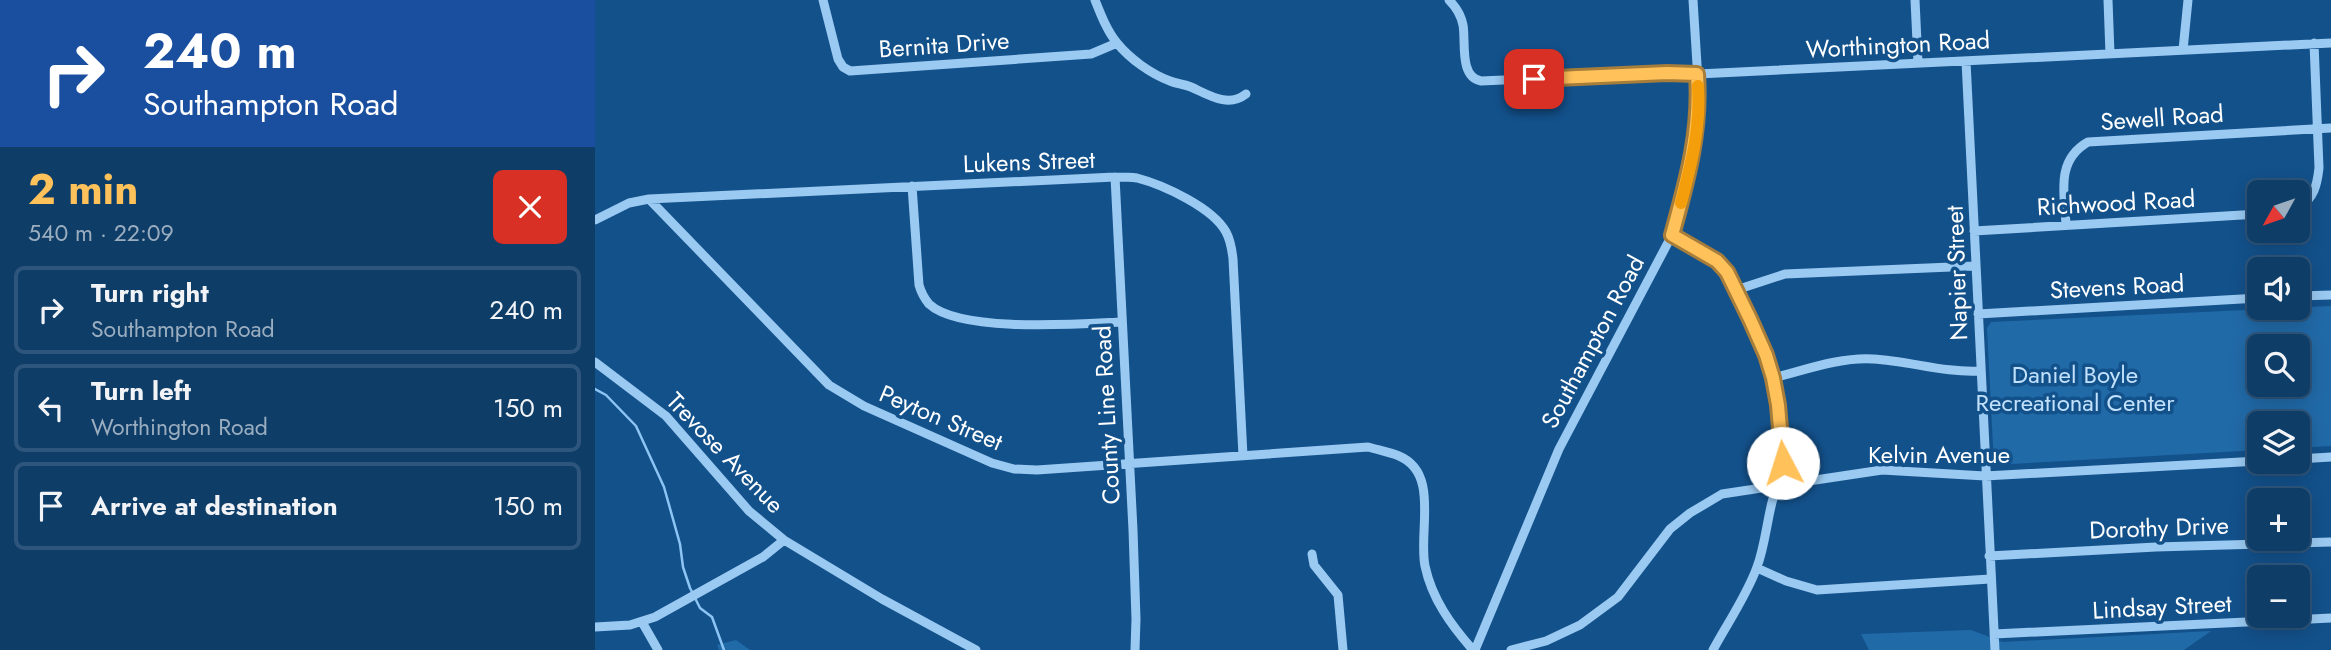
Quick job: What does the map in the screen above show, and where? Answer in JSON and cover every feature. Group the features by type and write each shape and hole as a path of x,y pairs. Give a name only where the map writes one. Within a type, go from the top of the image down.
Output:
{"street":[{"name":"Bernita Drive","path":"823,0 838,59 843,67 851,71 1091,54 1118,43"},
{"path":"1095,0 1118,43 1142,65 1169,81 1222,99 1237,100 1246,94"},
{"name":"Worthington Road","path":"1449,0 1459,13 1462,23 1469,74 1475,80 1487,81 1697,74 2331,43"},
{"name":"Southampton Road","path":"1474,650 1559,449 1672,235 1693,159 1699,97 1693,0"},
{"path":"1915,0 1918,63"},
{"path":"2108,0 2110,54"},
{"path":"2183,50 2188,0"},
{"path":"2310,199 2317,188 2319,168 2314,43"},
{"name":"Napier Street","path":"1966,61 1995,650"},
{"name":"Sewell Road","path":"2066,225 2063,183 2065,167 2074,152 2088,142 2331,128"},
{"name":"County Line Road","path":"1115,177 1136,619 1135,650"},
{"name":"Lukens Street","path":"595,219 629,203 649,199 1136,178 1202,207 1215,217 1228,235 1233,259 1243,456"},
{"path":"912,186 919,285 924,298 935,308 964,317 1003,324 1121,322"},
{"name":"Peyton Street","path":"649,199 819,376 846,397 992,463 1037,470 1367,447 1401,456 1418,474 1426,497 1423,549 1430,582 1444,614 1474,650"},
{"name":"Richwood Road","path":"1974,231 2247,215"},
{"path":"1672,235 1717,261 1727,272 1766,355 1778,405 1782,476 1777,485 1757,568 1713,650"},
{"path":"1736,290 1785,274 1975,266"},
{"path":"2310,296 2331,295"},
{"name":"Stevens Road","path":"1978,314 2247,300"},
{"path":"1773,378 1847,359 1874,359 1958,372 1980,371"},
{"name":"Trevose Avenue","path":"595,362 666,416 734,494 784,540 882,599 976,650"},
{"path":"2310,459 2331,459"},
{"name":"Kelvin Avenue","path":"1511,650 1546,641 1580,625 1618,597 1670,529 1690,513 1722,494 1882,470 1985,476 2247,462"},
{"path":"595,627 642,622 663,614 763,557 784,540"},
{"name":"Dorothy Drive","path":"1989,555 2331,542"},
{"path":"1312,554 1314,565 1338,595 1343,650"},
{"path":"1757,568 1786,581 1817,590 1990,579"},
{"name":"Lindsay Street","path":"1994,634 2331,618"},
{"path":"642,622 658,650"}],"green space":[{"name":"Daniel Boyle Recreational Center","path":"2331,306 2331,446 2310,447 2310,411 2247,411 2247,451 1994,465 1987,328 1991,322 2247,310 2247,320 2310,320 2310,307"},
{"path":"1971,630 2003,642 2211,631 2184,650 1869,650 1861,634"},
{"path":"736,640 750,650 719,650 717,645"}],"waterway":[{"path":"595,389 606,395 636,426 664,487 690,588 700,608 712,617 724,650"}],"slow traffic":[{"path":"1681,203 1693,159 1698,86"}],"route":[{"path":"1534,79 1697,74 1699,97 1693,159 1672,235 1717,261 1727,272 1750,319 1773,378 1783,463"}]}
